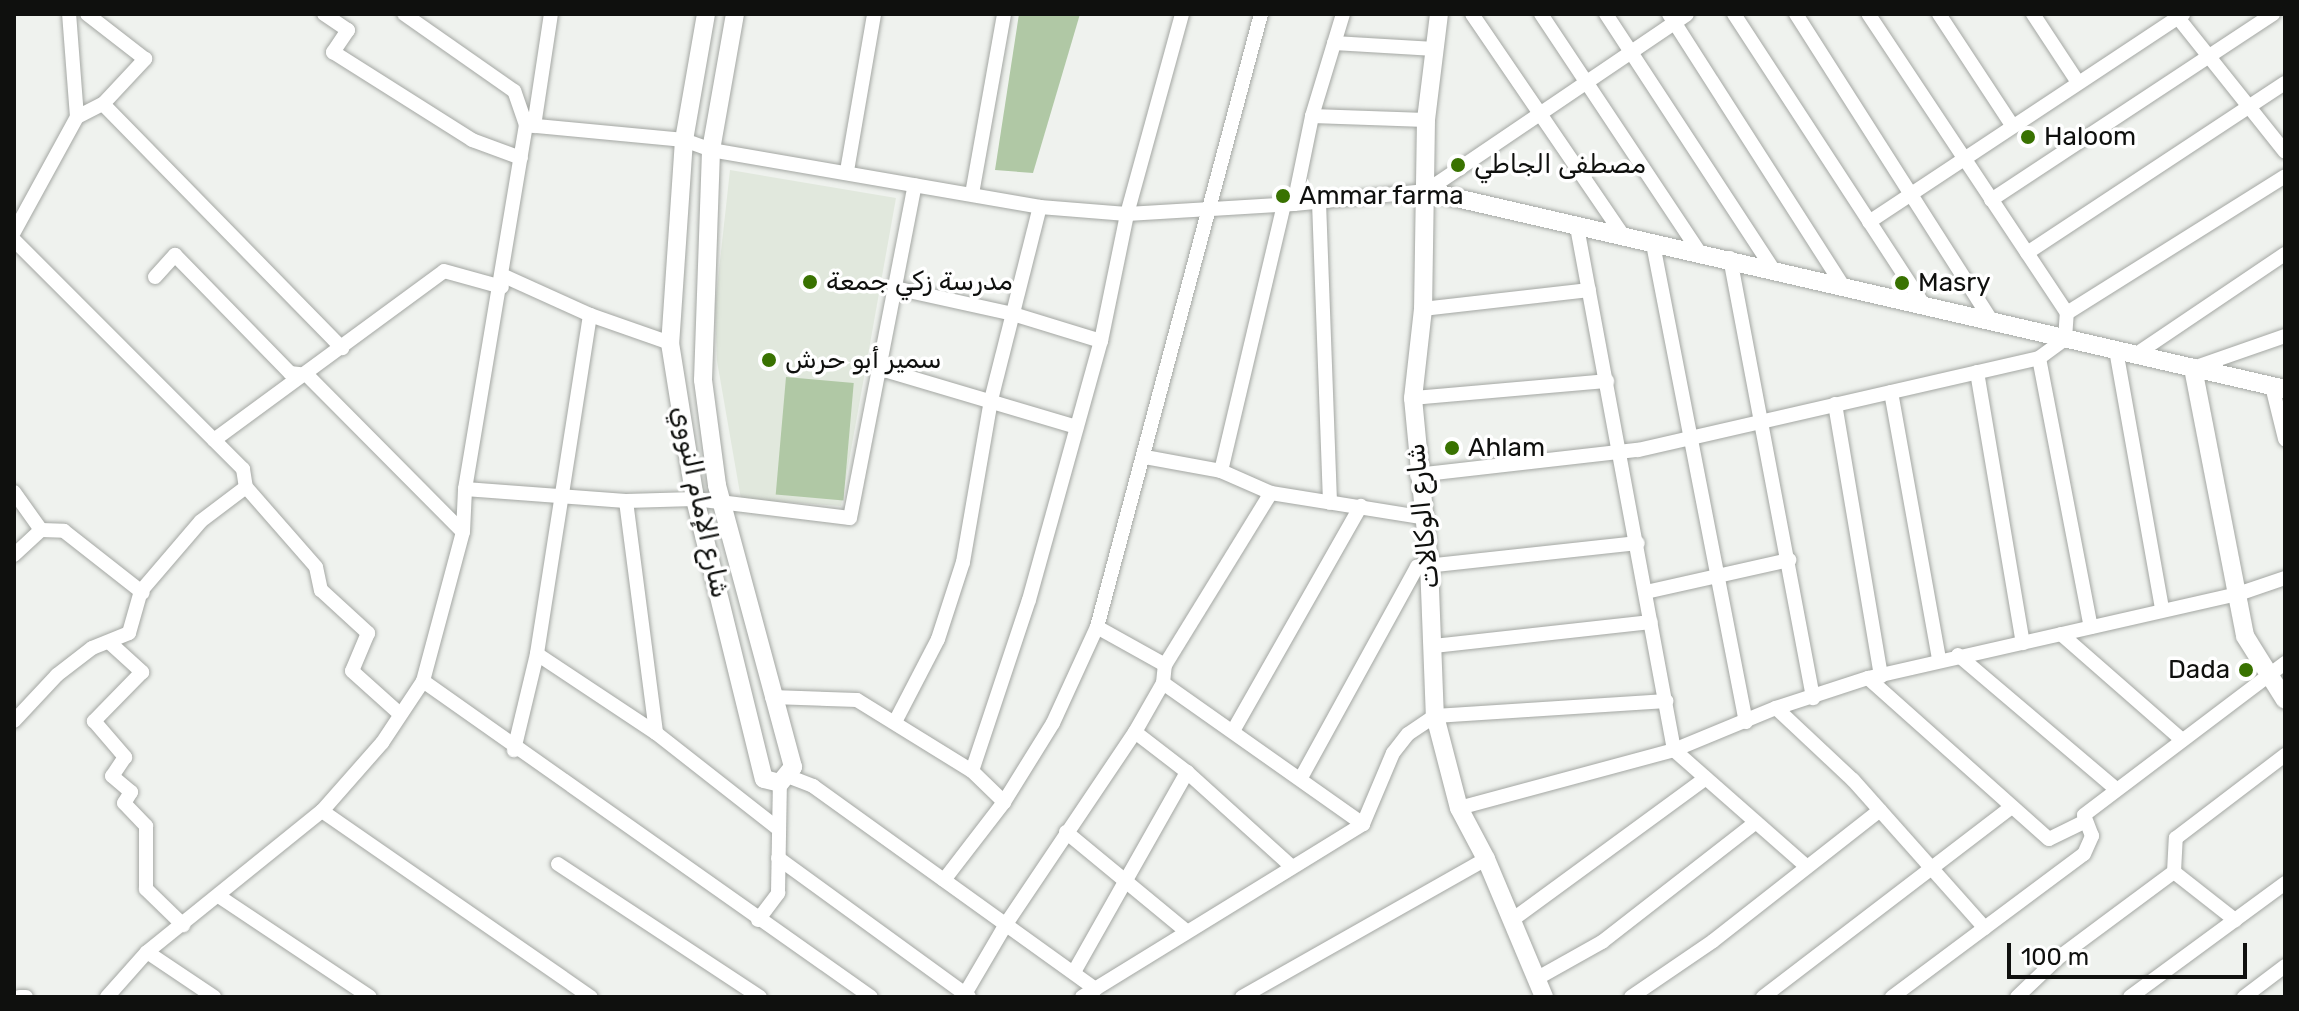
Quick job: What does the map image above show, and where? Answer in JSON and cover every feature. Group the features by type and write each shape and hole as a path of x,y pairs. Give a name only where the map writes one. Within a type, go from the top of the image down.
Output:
{"street":[{"path":"14,232 77,117 69,14"},
{"path":"77,117 103,104 145,59 87,14"},
{"path":"324,14 348,30 333,52 472,140 521,158"},
{"path":"404,14 514,91 530,126"},
{"path":"107,997 147,952 220,897 322,811 423,681 463,532 465,489 503,281 521,158 551,14"},
{"name":"شارع الإمام النووي","path":"706,14 684,140 670,343 695,499 764,779 785,780"},
{"path":"735,14 711,150 703,380 721,501 793,767 785,780 777,828 778,893 758,920"},
{"path":"847,171 874,14"},
{"path":"972,194 1004,14"},
{"path":"972,771 1029,600 1101,341 1127,214 1182,14"},
{"path":"944,880 1004,802 1053,723 1097,627 1145,457 1261,14"},
{"path":"1221,471 1312,116 1343,14"},
{"name":"شارع الوكالات","path":"1439,14 1426,120 1423,309 1413,398 1421,517 1429,563 1435,716 1459,808 1486,859 1544,997"},
{"path":"1472,14 1541,109 1625,238"},
{"path":"1541,14 1701,255"},
{"path":"1606,14 1773,269"},
{"path":"1734,14 1924,306"},
{"path":"1796,14 1914,191 1992,322"},
{"path":"1417,475 1622,452 1694,437 2039,358 2065,339 2067,313 1868,14"},
{"path":"1939,14 2012,125"},
{"path":"2033,14 2077,81"},
{"path":"1991,200 2273,14"},
{"path":"1869,222 2178,15 2209,59 2285,152"},
{"path":"1426,191 1677,17 1842,285"},
{"path":"1334,43 1435,49"},
{"path":"2027,253 2285,83"},
{"path":"103,104 342,348"},
{"path":"1312,116 1426,120"},
{"path":"530,126 684,140 711,150 847,171 1040,207 1127,214 1289,205 1426,191 1701,255 1730,258 2279,387 2285,439"},
{"path":"2067,313 2285,176"},
{"path":"465,489 626,501 695,499 850,518 915,185"},
{"path":"1319,202 1330,503"},
{"path":"895,722 938,639 963,562 991,400 1040,207"},
{"path":"1577,227 1622,452 1674,750 1805,865"},
{"path":"14,240 243,469 246,487 316,567 321,590 368,633 352,671 400,714"},
{"path":"1653,244 1694,437 1746,722"},
{"path":"2138,353 2285,254"},
{"path":"155,277 175,255 290,373 307,375 463,532"},
{"path":"1730,258 1813,698"},
{"path":"214,440 307,375 444,271 503,281 670,343"},
{"path":"895,288 1013,314 1101,341"},
{"path":"1423,309 1589,290"},
{"path":"514,750 537,654 590,315"},
{"path":"2193,368 2285,336"},
{"path":"2116,350 2162,609"},
{"path":"2039,358 2091,627"},
{"path":"2193,368 2245,636 2267,678 2285,700"},
{"path":"881,369 1077,427"},
{"path":"1977,372 2023,643"},
{"path":"1413,398 1607,381"},
{"path":"1891,392 1939,660"},
{"path":"1835,404 1874,677 2010,808 2049,839 2084,822"},
{"path":"1145,457 1221,471 1271,493 1421,517"},
{"path":"14,721 57,675 129,633 142,592 201,521 246,487"},
{"path":"14,492 41,530"},
{"path":"778,858 967,996 1006,924 1135,732 1163,683 1165,665 1271,493"},
{"path":"626,501 656,733"},
{"path":"1233,731 1361,506"},
{"path":"14,555 41,530 64,531 142,592"},
{"path":"1302,776 1417,567 1429,563 1638,543"},
{"path":"1646,592 1789,560"},
{"path":"1459,808 1674,750 1776,708 1874,677 1958,655 2238,594 2285,578"},
{"path":"1434,646 1651,622"},
{"path":"1097,627 1165,665"},
{"path":"2061,634 2182,740"},
{"path":"109,642 142,672 94,721 125,757 112,776 131,792 124,803 146,826 146,889 183,925"},
{"path":"537,654 656,733 777,828"},
{"path":"1958,655 2116,789"},
{"path":"1892,997 2084,854 2092,836 2084,822 2084,815 2285,663"},
{"path":"423,681 514,750 871,997"},
{"path":"1163,683 1302,776 1363,824"},
{"path":"772,697 857,700 972,771 1004,802"},
{"path":"1082,997 1363,824 1393,753 1408,734 1435,716 1667,701"},
{"path":"1776,708 1880,810 1985,928"},
{"path":"1135,732 1187,772 1291,866"},
{"path":"2174,872 2176,838 2285,755"},
{"path":"1074,972 1187,772"},
{"path":"1512,920 1706,778"},
{"path":"785,780 813,786 1096,989"},
{"path":"1763,997 2010,808"},
{"path":"1631,997 1713,941 1805,865 1880,810"},
{"path":"322,811 591,997"},
{"path":"1536,979 1602,942 1756,822"},
{"path":"1066,832 1186,931"},
{"path":"1242,997 1486,859"},
{"path":"558,864 760,997"},
{"path":"2174,872 2235,920"},
{"path":"2017,997 2058,958 2174,872"},
{"path":"2130,997 2285,883"},
{"path":"220,897 370,997"},
{"path":"147,952 214,997"},
{"path":"2244,997 2285,966"},
{"path":"19,997 26,997"}],"shaded area":[{"path":"730,170 896,198 841,506 741,499 717,361 715,307"}],"green space":[{"path":"1019,14 1080,14 1033,173 995,170"},
{"path":"786,377 854,383 843,500 776,495"}],"place":[{"name":"Haloom","path":"2028,137"},
{"name":"مصطفى الجاطي","path":"1458,165"},
{"name":"Ammar farma","path":"1283,196"},
{"name":"مدرسة زكي جمعة","path":"810,282"},
{"name":"Masry","path":"1902,283"},
{"name":"سمير أبو حرش","path":"769,360"},
{"name":"Ahlam","path":"1452,448"},
{"name":"Dada","path":"2246,670"}]}
